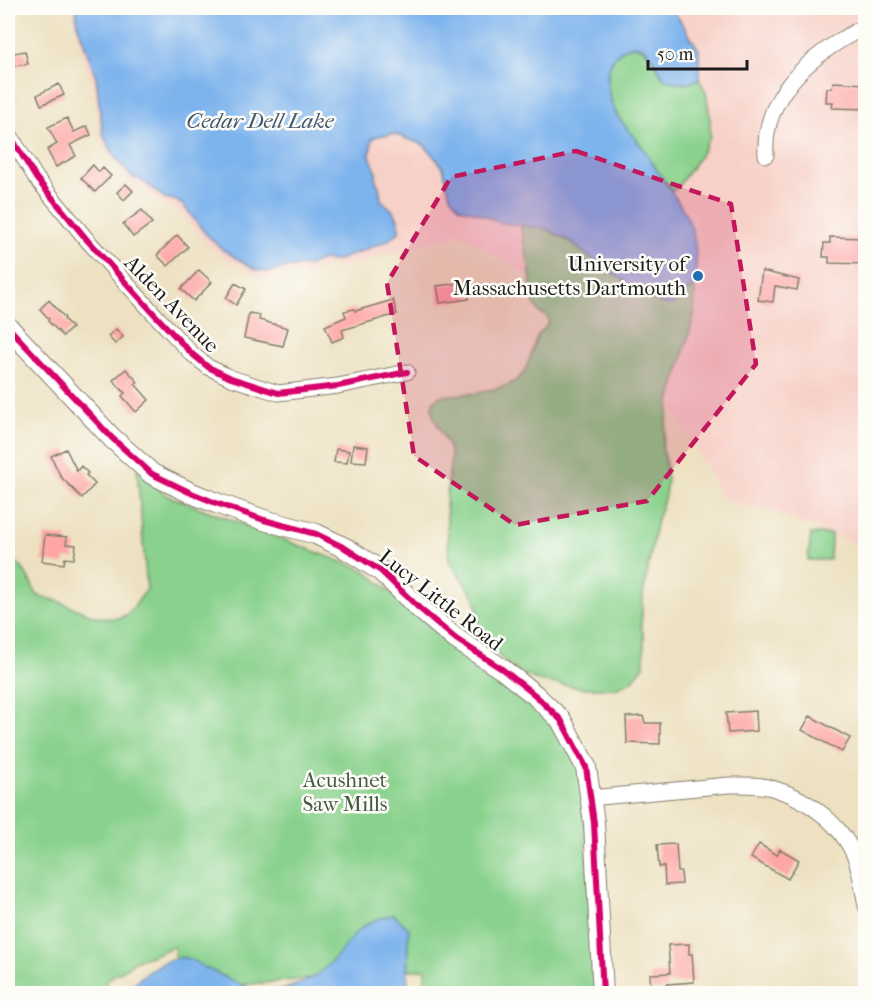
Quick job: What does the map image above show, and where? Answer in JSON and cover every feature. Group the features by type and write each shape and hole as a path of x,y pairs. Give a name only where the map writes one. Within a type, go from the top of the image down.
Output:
{"street":[{"path":"766,155 767,128 771,110 783,90 820,53 866,26"},
{"name":"Alden Avenue","path":"8,132 36,178 88,241 164,325 191,353 208,366 231,378 278,393 338,386 407,372"},
{"name":"Lucy Little Road","path":"8,327 112,438 152,474 216,503 264,520 316,534 345,548 381,571 419,608 456,639 502,669 535,695 561,720 586,767 594,823 603,993"},
{"path":"590,798 729,785 752,785 775,789 816,808 833,824 856,858 866,906"}],"highlighted area":[{"path":"576,151 731,204 756,364 647,501 515,525 414,456 387,283 451,177"}],"shaded area":[{"name":"University of Massachusetts Dartmouth","path":"72,8 865,8 865,548 774,512 725,501 633,339 461,234 342,267 329,267 311,273 278,278 262,278 223,257 204,241 177,209 160,202 126,178 101,142 92,81 77,37"}],"green space":[{"path":"633,46 647,53 662,76 686,84 699,79 706,92 710,137 698,159 676,189 672,191 640,144 620,120 611,102 608,72 611,63 616,55"},
{"path":"521,225 547,229 569,241 620,278 673,305 693,286 695,292 694,316 670,402 662,448 667,483 657,519 643,595 641,626 644,637 644,666 632,681 615,688 583,688 539,681 515,670 483,641 473,595 449,560 446,502 451,455 434,418 433,402 440,396 479,393 511,384 523,374 529,362 536,339 549,320 546,315 540,313 532,297"},
{"name":"Acushnet Saw Mills","path":"137,469 166,495 366,571 484,673 489,672 547,706 580,761 597,993 425,993 425,969 178,990 174,947 172,947 136,960 112,976 106,982 105,993 8,993 8,557 23,569 37,595 100,617 109,619 126,615 147,590"},
{"path":"811,534 831,534 830,560 808,560"}],"water":[{"name":"Cedar Dell Lake","path":"76,8 672,8 699,50 699,79 686,84 666,80 646,50 642,47 630,46 617,54 612,61 609,68 608,85 616,115 645,150 690,223 695,245 694,283 673,305 660,303 620,278 569,241 547,229 502,223 460,208 450,196 443,167 424,145 394,134 377,136 372,139 370,156 376,172 381,200 395,213 399,232 387,241 336,261 322,260 309,266 269,272 256,270 223,250 205,233 184,206 175,200 165,198 141,180 132,177 115,157 103,135 96,77 78,26"},
{"path":"394,915 409,929 408,993 124,993 155,967 182,957 249,988 265,992 283,990 318,974 360,929 380,918"}],"building":[{"path":"25,51 28,64 9,67 8,54"},
{"path":"833,82 866,84 866,109 832,108 833,102 826,102 827,88 832,88"},
{"path":"59,84 64,95 41,105 37,95"},
{"path":"67,118 74,132 87,126 91,135 70,145 76,156 56,167 47,150 57,144 48,127"},
{"path":"93,165 99,172 103,168 111,176 95,192 81,178"},
{"path":"126,184 133,191 124,200 117,192"},
{"path":"142,210 152,223 133,237 123,224"},
{"path":"177,235 188,247 168,266 157,255"},
{"path":"830,237 866,238 866,264 829,263 829,257 823,257 824,243 830,243"},
{"path":"199,270 212,282 194,301 181,289"},
{"path":"762,271 799,280 797,290 775,286 773,302 758,300"},
{"path":"467,282 469,299 440,303 437,286"},
{"path":"235,283 246,289 236,305 226,298"},
{"path":"49,300 72,328 63,336 40,309"},
{"path":"393,300 397,314 342,330 344,337 332,342 325,326 346,317 344,311 354,309 355,311"},
{"path":"249,313 260,315 259,320 288,328 283,346 244,338"},
{"path":"116,329 123,337 115,344 108,336"},
{"path":"126,369 138,382 135,384 149,400 136,412 122,396 125,393 113,380"},
{"path":"353,445 368,447 366,462 351,461"},
{"path":"66,449 77,471 81,466 95,484 82,498 61,477 51,456"},
{"path":"336,449 349,451 347,463 334,462"},
{"path":"45,535 67,537 66,544 76,545 74,559 65,558 64,564 42,561"},
{"path":"756,711 757,731 728,733 726,713"},
{"path":"643,716 645,723 660,723 660,744 627,743 626,717"},
{"path":"810,716 850,738 842,752 802,730"},
{"path":"676,844 678,872 681,872 682,884 665,885 664,866 659,867 657,845"},
{"path":"759,844 777,855 780,849 799,860 788,879 751,858"},
{"path":"689,944 694,982 667,984 667,988 651,990 650,974 670,973 668,945"}],"cycle path":[{"path":"8,132 36,178 88,241 191,353 208,367 231,378 278,393 338,386 407,372"},
{"path":"8,327 112,438 152,474 216,503 264,520 316,534 345,548 381,571 419,608 456,639 502,669 535,695 561,720 586,767 594,823 603,994"}],"place":[{"name":"University of Massachusetts Dartmouth","path":"698,276"}]}
